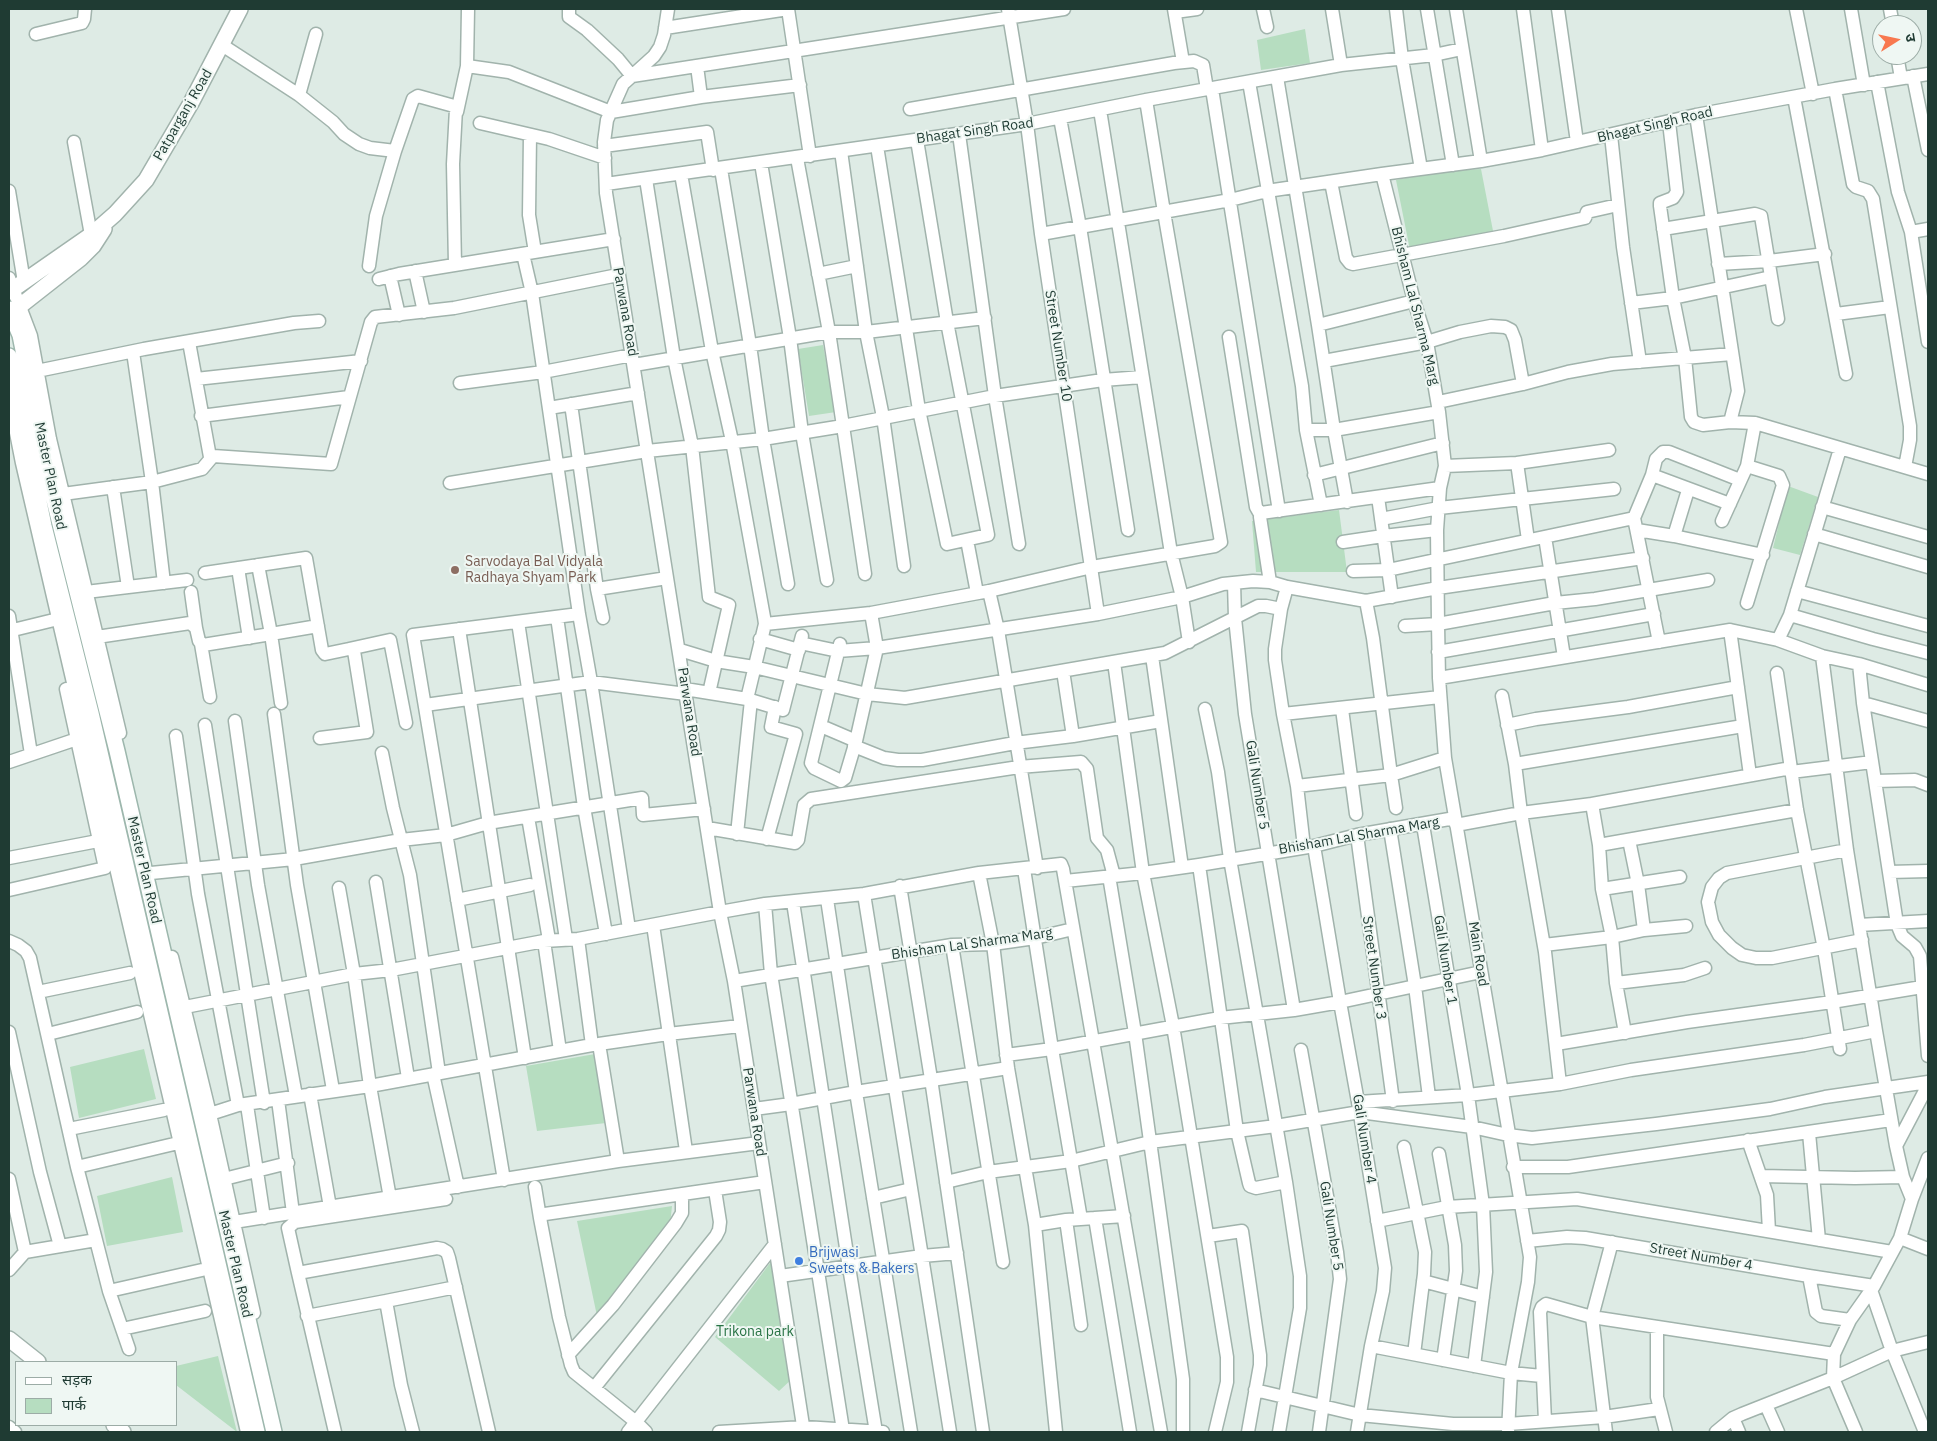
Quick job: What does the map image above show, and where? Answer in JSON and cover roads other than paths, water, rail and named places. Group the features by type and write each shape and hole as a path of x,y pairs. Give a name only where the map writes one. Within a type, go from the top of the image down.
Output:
{"main road":[{"name":"Patparganj Road","path":"14,285 91,235 115,214 146,180 191,103 240,9"},
{"name":"Patparganj Road","path":"12,311 87,253 115,214"},
{"name":"Master Plan Road","path":"12,311 20,335 50,484 208,1121 274,1432"},
{"name":"Master Plan Road","path":"9,356 44,526 93,722 257,1432"},
{"path":"9,1339 37,1361"}],"street":[{"path":"36,34 82,23 84,9"},
{"path":"455,265 453,164 457,112 467,66 468,9"},
{"path":"569,9 569,17 587,30 618,58 632,76 796,51 1009,13 1064,9"},
{"name":"Parwana Road","path":"668,9 660,47 654,56 623,84 611,112 605,130 606,184 618,276 680,650 720,912 734,980 804,1430"},
{"path":"665,28 788,9 796,51 810,156"},
{"path":"1183,62 1174,10 1197,9"},
{"path":"1263,9 1266,27"},
{"path":"1332,9 1342,65"},
{"path":"1396,9 1402,59 1421,169"},
{"path":"1427,9 1453,165"},
{"path":"1456,9 1481,161"},
{"path":"1523,9 1542,150"},
{"path":"1558,9 1577,142"},
{"path":"1796,9 1813,94"},
{"path":"1851,9 1864,84"},
{"name":"Street Number 10","path":"1009,13 1027,124 1041,234 1098,614"},
{"path":"299,94 316,34"},
{"path":"222,45 299,94 333,122 344,134 359,144 370,148 394,151"},
{"name":"Bhagat Singh Road","path":"606,184 1027,124 1146,100 1342,65 1434,55 1462,49"},
{"path":"910,109 1183,62 1194,61 1203,65 1230,200 1280,511"},
{"path":"1902,65 1907,77 1928,150"},
{"path":"467,66 509,72 611,112 701,97 800,85"},
{"path":"697,66 701,97"},
{"name":"Bhagat Singh Road","path":"1041,234 1230,200 1267,191 1481,161 1542,150 1696,115 1928,74"},
{"path":"1277,77 1347,502"},
{"path":"1249,82 1302,386 1306,430 1321,506"},
{"path":"1878,82 1898,192 1911,232 1928,342"},
{"path":"1835,89 1853,184 1868,191 1873,199 1910,426 1910,440 1905,467"},
{"path":"369,266 376,216 394,151 415,97 454,106 457,112"},
{"path":"1794,97 1825,254 1846,374"},
{"path":"764,624 870,613 983,592 1092,567 1215,546 1221,542 1146,100"},
{"path":"1100,110 1142,377 1189,642"},
{"path":"1696,115 1738,391 1730,422"},
{"path":"1060,118 1080,227 1128,530"},
{"path":"1669,122 1677,192 1673,198 1660,203 1673,298 1685,358 1694,422 1703,425 1730,422 1755,423 1928,474"},
{"path":"480,123 605,152 707,132 717,169 750,345 763,439 788,584"},
{"path":"959,134 995,396 1019,544"},
{"path":"530,135 529,253 532,293 579,614 629,929"},
{"path":"1611,135 1618,205 1640,362"},
{"path":"878,146 919,410 947,544 988,535 947,322 917,140"},
{"path":"74,142 91,235"},
{"path":"841,151 866,332 883,417 904,566"},
{"path":"797,158 829,332 865,574"},
{"path":"761,163 790,338 802,433 827,580"},
{"path":"681,174 712,351 732,441 764,624 754,666 749,700 737,834"},
{"name":"Bhisham Lal Sharma Marg","path":"1065,881 1199,865 1309,846 1390,828 1456,822 1445,758 1439,678 1437,530 1440,488 1445,466 1439,407 1427,342 1414,301 1404,255 1382,174"},
{"path":"646,179 674,358 692,446 709,597 729,606 709,693"},
{"path":"1331,182 1347,261 1353,264 1504,236 1585,218 1587,212 1618,205"},
{"path":"9,191 14,285 12,311 31,336 63,494 151,873 185,1007 208,1121 224,1179 281,1432"},
{"path":"1663,229 1755,214 1761,216 1778,319"},
{"path":"1911,232 1928,229"},
{"path":"399,315 385,277 614,239"},
{"path":"1718,264 1769,261 1825,254"},
{"path":"818,274 857,266"},
{"path":"415,271 424,312"},
{"path":"210,458 213,456 331,464 372,320 375,317 454,308 618,276"},
{"path":"1631,303 1673,298 1771,277"},
{"path":"1318,325 1414,301"},
{"path":"1836,314 1890,307"},
{"path":"460,383 633,360 674,358 829,332 866,332 984,318"},
{"path":"37,371 294,323 318,321"},
{"path":"1324,361 1427,342 1460,332 1491,326 1505,326 1510,330 1515,340 1523,384"},
{"path":"1230,337 1256,507 1260,514 1270,582"},
{"path":"63,494 152,482 202,469 206,465 210,458 189,342"},
{"path":"133,352 152,482 164,583"},
{"path":"1306,430 1334,430 1439,407 1568,372 1612,364 1732,354"},
{"path":"196,379 361,361"},
{"path":"450,483 647,451 763,439 843,426 962,401 1103,380 1142,377"},
{"path":"549,408 638,393"},
{"path":"9,397 105,868 9,890"},
{"path":"202,416 349,397"},
{"path":"571,404 597,589 603,618"},
{"path":"1722,521 1747,466 1755,423"},
{"path":"1314,475 1443,443"},
{"path":"1778,640 1790,615 1840,448"},
{"path":"1445,466 1517,463 1609,450"},
{"path":"1660,642 1636,524 1656,460 1663,452 1669,452 1740,480"},
{"path":"1517,463 1528,540"},
{"path":"1747,466 1779,476 1784,485 1747,603"},
{"path":"1652,476 1730,504"},
{"path":"113,487 128,587"},
{"path":"1260,514 1263,512 1321,506 1440,488"},
{"path":"1381,519 1439,508 1614,489"},
{"path":"1674,536 1688,490"},
{"path":"1378,497 1392,597"},
{"path":"1822,507 1928,538"},
{"path":"1353,572 1388,570 1528,540 1636,524 1674,536 1763,555"},
{"path":"1343,542 1437,530"},
{"path":"1814,534 1928,567"},
{"path":"1545,537 1564,658"},
{"path":"967,540 983,592 998,630 1019,767 1031,868 1035,938 1081,1219"},
{"path":"204,573 306,558 323,652 332,653 390,640 406,723"},
{"path":"760,639 839,647 877,648 1098,614 1182,597 1212,587 1234,583 1270,582 1366,601 1550,570 1643,558"},
{"path":"258,565 282,703"},
{"path":"238,568 249,638"},
{"path":"597,589 667,578"},
{"path":"1405,626 1438,624 1555,603 1596,599 1708,580"},
{"path":"86,592 164,583 189,586 210,697"},
{"name":"Gali Number 5","path":"1234,583 1235,618 1245,714 1294,1010"},
{"name":"Gali Number 4","path":"1288,587 1281,609 1275,660 1296,786 1340,1002 1359,1107 1385,1268 1383,1291 1356,1432"},
{"path":"1797,591 1928,626"},
{"path":"1366,601 1373,638 1390,775 1396,808"},
{"path":"680,650 716,661 754,666 867,694 905,698 1152,656 1189,642 1262,606 1281,609"},
{"path":"839,647 821,726 811,759 814,768 839,780 843,780 855,744 877,648 870,613"},
{"path":"504,1180 413,635 579,614"},
{"path":"1438,652 1654,614"},
{"path":"1790,615 1873,640 1928,653"},
{"path":"9,616 31,754"},
{"path":"557,617 584,807 606,934"},
{"path":"10,631 54,620"},
{"path":"54,620 247,1432"},
{"path":"518,622 546,814 596,1045 618,1160"},
{"path":"97,637 188,623 196,628"},
{"path":"201,644 206,645 318,626"},
{"path":"459,629 524,1058"},
{"path":"1730,630 1750,775"},
{"path":"1439,678 1730,630 1778,640 1822,656 1859,664 1928,686"},
{"path":"424,705 591,682 709,693 749,700 783,710 800,643"},
{"path":"320,738 367,732 355,654 354,651 349,649"},
{"path":"1152,656 1182,867"},
{"path":"1822,656 1846,850 1870,996 1896,1146 1903,1177 1912,1199"},
{"path":"1114,662 1143,873 1173,1026 1227,1357 1227,1382 1215,1432"},
{"path":"1859,664 1863,703 1897,924 1902,936 1918,951 1926,986 1928,1056"},
{"path":"1063,671 1073,736"},
{"path":"1777,673 1797,810 1824,949 1839,1044"},
{"path":"1507,725 1536,719 1628,707 1738,687"},
{"path":"1502,696 1515,764 1521,813 1544,945 1560,1084"},
{"path":"1283,714 1440,697"},
{"path":"1863,703 1928,720"},
{"path":"767,838 796,734 771,726 775,707"},
{"path":"1205,709 1218,772 1230,859 1286,1182 1300,1276 1300,1308 1284,1397 1280,1432"},
{"path":"1342,709 1356,814"},
{"path":"274,714 294,859 332,1090"},
{"path":"235,721 255,864 296,1096"},
{"path":"821,726 884,758 909,761 1161,721"},
{"path":"205,725 264,1103"},
{"path":"1515,764 1743,726"},
{"path":"176,736 195,869 218,999 242,1105 264,1218"},
{"path":"9,762 77,738"},
{"path":"382,753 410,875 424,963 436,1074 458,1187"},
{"path":"1296,786 1390,775 1445,758"},
{"path":"707,828 792,843 797,842 804,805 810,799 1019,767 1081,762 1087,769 1097,838 1107,850 1135,1034 1183,1379 1183,1432"},
{"path":"1456,822 1592,804 1750,775 1872,762"},
{"path":"1875,781 1915,780 1928,785"},
{"path":"151,873 294,859 446,834 488,823 642,798 643,816 704,809"},
{"path":"1592,804 1599,845 1602,889 1612,937 1616,983 1625,1033"},
{"path":"1599,845 1797,810"},
{"path":"528,816 560,1051"},
{"name":"Main Road","path":"1456,822 1527,1242 1530,1270 1511,1373 1508,1428"},
{"name":"Gali Number 1","path":"1423,825 1468,1095 1482,1205 1486,1258 1474,1366"},
{"path":"1390,828 1415,986 1429,1097"},
{"name":"Street Number 3","path":"1357,835 1394,1101"},
{"path":"1629,840 1638,884 1644,930"},
{"path":"9,858 98,841"},
{"path":"1846,850 1727,873 1719,878 1712,887 1708,902 1712,922 1719,935 1742,955 1756,958 1772,958 1862,940"},
{"path":"185,1007 248,993 277,990 354,974 391,970 508,947 606,934 765,904 827,899 979,873 1061,864 1074,929 1161,1432"},
{"path":"1199,865 1237,1131 1250,1186 1256,1188 1286,1182"},
{"path":"1889,872 1928,871"},
{"path":"979,873 993,944 1006,1055 1035,1225 1056,1432"},
{"path":"1602,889 1680,877"},
{"path":"376,882 408,1078"},
{"path":"457,900 530,885"},
{"path":"900,886 912,951 983,1432"},
{"path":"339,888 354,974 370,1086 390,1198"},
{"path":"864,894 950,1432"},
{"path":"827,899 911,1432"},
{"path":"719,1432 843,1430 879,1432 849,1267 793,902"},
{"path":"765,904 771,974 843,1430"},
{"path":"1859,925 1928,921"},
{"path":"653,925 686,1151"},
{"path":"1544,945 1612,937 1644,930 1686,926"},
{"name":"Bhisham Lal Sharma Marg","path":"734,980 952,945 993,944 1035,938 1074,929"},
{"path":"9,941 22,948 30,958 77,1167 109,1290 129,1350"},
{"path":"952,945 1002,1262"},
{"path":"1616,983 1684,975 1705,968"},
{"path":"1006,1055 1093,1042 1220,1018 1294,1010 1340,1002 1481,972"},
{"path":"38,992 130,973"},
{"path":"1556,1044 1926,986"},
{"path":"48,1034 137,1012"},
{"path":"208,1121 242,1105 264,1103 332,1090 370,1086 596,1045 740,1026"},
{"path":"946,1182 988,1172 1071,1161 1150,1142 1312,1120 1359,1107 1394,1101 1468,1095 1560,1084 1640,1068 1839,1044 1876,1031"},
{"path":"9,1032 40,1172 60,1246"},
{"name":"Gali Number 5","path":"1301,1050 1337,1252 1340,1279 1324,1407 1319,1432"},
{"path":"754,1109 1008,1068"},
{"path":"1359,1107 1508,1136 1532,1138 1770,1109 1825,1097 1886,1087 1928,1083"},
{"path":"1896,1146 1928,1083"},
{"path":"310,1094 330,1207"},
{"path":"278,1100 293,1213"},
{"path":"68,1129 164,1110"},
{"path":"1514,1167 1568,1167 1891,1120"},
{"path":"1809,1133 1820,1240"},
{"path":"1748,1140 1767,1195 1769,1231"},
{"path":"234,1222 504,1180 618,1160 759,1143"},
{"path":"77,1167 174,1144"},
{"path":"1404,1147 1425,1252 1424,1281 1414,1354"},
{"path":"1439,1154 1456,1259 1443,1360"},
{"path":"1856,1432 1833,1378 1834,1354 1850,1320 1872,1288 1900,1238 1912,1199 1928,1158"},
{"path":"224,1179 288,1164"},
{"path":"1761,1176 1903,1177"},
{"path":"9,1179 25,1252"},
{"path":"540,1218 545,1214 765,1182"},
{"path":"534,1187 558,1317 574,1372 594,1388 632,1427 646,1432"},
{"path":"873,1198 911,1189"},
{"path":"594,1388 716,1236 720,1222 715,1190"},
{"path":"568,1355 613,1305 676,1223 682,1213 682,1195"},
{"path":"335,1432 288,1228 295,1222 446,1198"},
{"path":"1377,1221 1447,1207 1556,1199 1595,1202 1892,1252"},
{"path":"1035,1225 1066,1220 1124,1216"},
{"path":"1095,1218 1130,1432"},
{"path":"1066,1220 1081,1325"},
{"path":"1208,1236 1242,1230 1260,1365 1248,1432"},
{"name":"Street Number 4","path":"1527,1242 1568,1237 1585,1238 1872,1288"},
{"path":"1900,1238 1928,1249"},
{"path":"10,1265 25,1252 96,1240"},
{"path":"1606,1432 1592,1317 1612,1242"},
{"path":"632,1427 775,1244"},
{"path":"298,1273 437,1248 447,1252 489,1432"},
{"path":"780,1276 922,1256 957,1253"},
{"path":"109,1290 202,1270"},
{"path":"1809,1276 1816,1312 1822,1316 1850,1320"},
{"path":"1424,1281 1483,1297"},
{"path":"307,1316 456,1287"},
{"path":"1872,1288 1892,1351 1924,1432"},
{"path":"386,1301 401,1384 413,1432"},
{"path":"1545,1421 1540,1312 1542,1307 1549,1304 1592,1317 1834,1354"},
{"path":"122,1329 205,1311"},
{"path":"1657,1327 1656,1385 1659,1409 1666,1432"},
{"path":"1716,1432 1733,1418 1833,1378 1892,1351 1928,1342"},
{"path":"1371,1346 1511,1373 1542,1376"},
{"path":"1255,1390 1360,1415 1508,1428 1545,1421 1604,1417 1659,1409"},
{"path":"1766,1405 1778,1432"},
{"path":"1733,1418 1739,1432"},
{"path":"9,1427 15,1432"}],"place":[{"name":"Sarvodaya Bal Vidyala Radhaya Shyam Park","path":"455,570"},
{"name":"Brijwasi Sweets & Bakers","path":"799,1261"}],"park label":[{"name":"Trikona park","path":"755,1332"}]}
